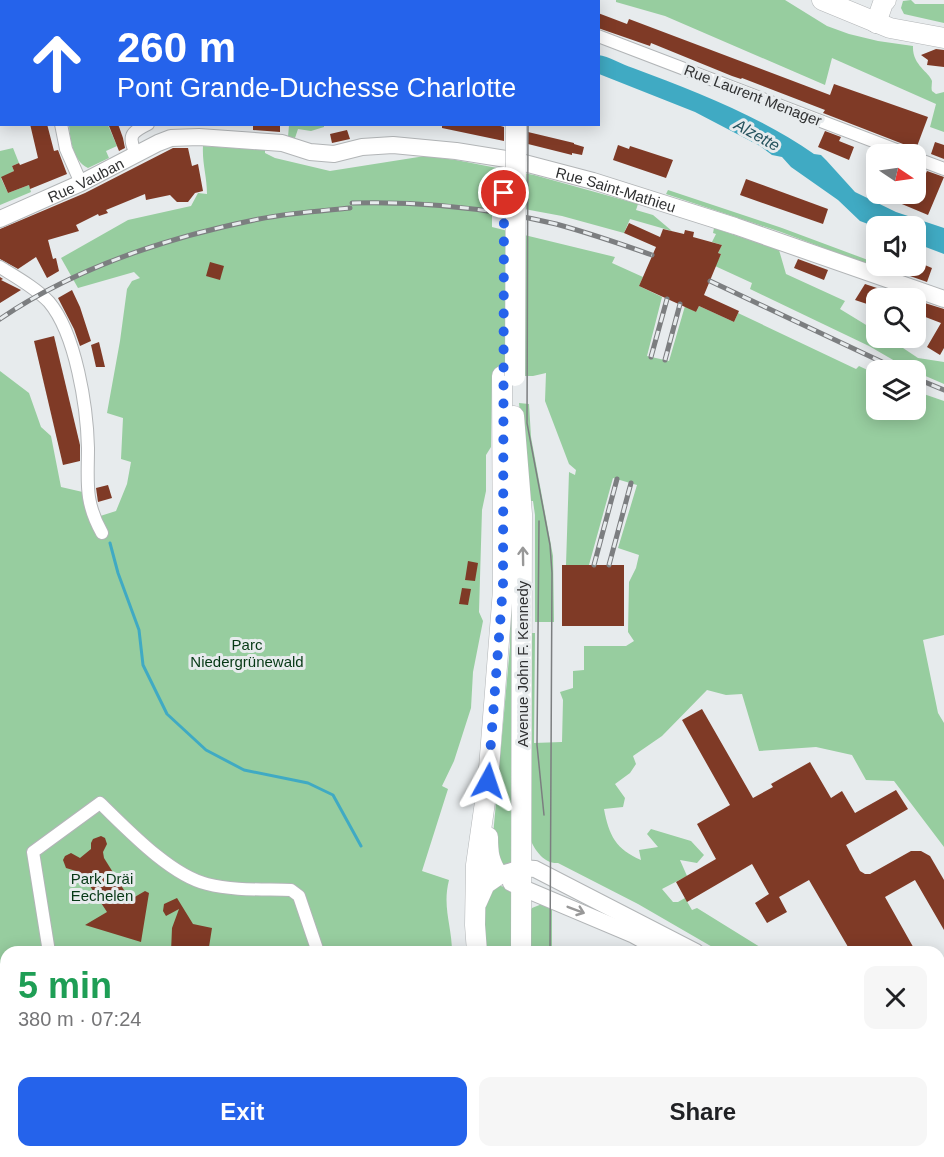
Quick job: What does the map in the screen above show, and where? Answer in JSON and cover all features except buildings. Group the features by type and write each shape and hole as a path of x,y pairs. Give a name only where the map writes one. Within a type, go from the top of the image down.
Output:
{"main road":[{"path":"822,0 890,28 944,38"},
{"path":"876,23 886,0"},
{"path":"504,126 509,376"},
{"path":"509,376 516,126"},
{"name":"Rue Vauban","path":"0,219 81,183 136,154 170,131"},
{"name":"Rue Saint-Mathieu","path":"170,131 199,137 282,143 322,153 334,154 362,147 393,145 456,151 513,160 593,181 727,223 944,299"},
{"name":"Avenue John F. Kennedy","path":"477,946 476,865 488,781 503,590 509,376"},
{"name":"Avenue John F. Kennedy","path":"509,376 522,514 521,946"},
{"path":"488,781 488,855 491,866 498,875 522,889 623,930 654,946"},
{"path":"475,906 485,884 498,875 522,868 536,869 685,946"}],"street":[{"name":"Rue Laurent Menager","path":"600,37 881,144"},
{"path":"61,126 66,150 81,183"},
{"path":"136,154 131,141 132,135 135,130 144,126"},
{"path":"926,162 944,169"},
{"path":"0,267 48,301 60,319 70,344 78,371 88,427 87,493 94,519 102,533"},
{"path":"48,946 33,852 100,803 172,867 189,878 220,887 291,890 299,896 316,946"}],"green space":[{"path":"616,0 785,0 827,26 849,34 913,46 915,58 932,81 932,91 936,94 944,92 944,132 930,127 936,104 832,58 825,85 665,16 616,2"},
{"path":"911,0 915,4 944,4 944,23 904,14 901,8 903,1"},
{"path":"69,126 108,126 117,146 106,151 109,158 88,168 79,160 71,143"},
{"path":"289,126 324,126 311,131 298,129 295,138 288,137"},
{"path":"203,146 265,150 265,153 275,158 330,171 425,156 534,175 638,204 636,210 653,215 672,231 630,219 624,233 562,216 492,203 492,227 615,257 612,263 643,277 639,286 662,297 647,356 669,361 685,306 696,312 699,306 734,322 738,313 856,369 859,366 866,369 866,420 926,420 926,395 944,401 944,635 923,640 938,713 944,723 944,847 894,781 866,780 852,755 816,747 759,751 742,694 726,695 707,690 662,736 633,756 636,764 630,773 615,784 625,798 623,807 604,809 615,840 625,851 641,860 639,850 658,847 647,834 651,829 691,841 704,855 697,863 680,860 687,876 662,889 673,902 685,898 692,910 697,908 758,946 711,946 638,904 558,863 549,862 542,856 531,841 530,633 535,633 534,743 562,742 563,700 560,692 573,688 573,671 584,670 584,646 626,646 634,641 628,632 629,582 639,555 618,548 637,485 613,478 589,565 566,565 569,472 575,475 576,470 569,464 545,401 546,373 533,376 492,376 491,447 486,455 486,491 482,510 479,612 483,621 473,672 471,708 454,761 442,786 448,789 422,871 449,880 447,908 452,946 0,946 0,371 29,393 41,427 51,436 61,487 87,493 94,518 116,511 127,484 131,462 121,459 123,418 107,413 127,289 132,281 140,278 134,272 78,288 61,258 128,220 191,206 198,193 207,194"},
{"path":"13,148 19,163 12,166 14,171 1,178 8,193 29,185 31,192 0,205 0,151"},
{"path":"668,190 782,228 866,259 866,264 781,232 666,194"},
{"path":"714,228 779,250 786,274 845,301 840,309 866,325 866,345 750,289 752,283 715,266 721,254 718,253 722,245 712,242 716,234 713,233"},
{"path":"872,348 903,348 918,358 944,362 944,384 926,376 926,360 893,360"},
{"path":"519,403 529,404 531,437 553,556 554,622 535,622 535,515 533,501 528,501"},
{"path":"512,448 515,856 511,864 501,865 493,836 510,646"},
{"path":"495,884 513,890 514,946 484,946 481,911"},
{"path":"542,904 552,906 552,946 528,946 529,913 532,908"}],"water":[{"name":"Alzette","path":"600,56 680,86 749,116 814,154 821,155 855,192 866,197 866,204 880,204 908,216 866,216 866,223 860,221 838,200 791,167 782,157 772,155 760,146 695,112 600,74"},
{"name":"Alzette","path":"926,222 944,228 944,254 926,247"}],"waterway":[{"path":"110,543 118,573 139,630 143,665 167,714 206,750 244,770 308,783 333,795 361,846"}],"tram line":[{"path":"528,126 527,423 550,545 552,573 550,946"},
{"path":"539,521 537,745 544,815"}],"railway":[{"path":"352,203 429,205 531,218 568,227 652,255"},
{"path":"0,319 60,284 92,269 158,245 259,219 350,208"},
{"path":"710,281 878,360"},
{"path":"651,357 667,299"},
{"path":"665,360 680,304"},
{"path":"926,383 944,390"},
{"path":"594,565 617,479"},
{"path":"609,565 631,483"}],"route":[{"path":"488,781 503,585 504,193"}],"park label":[{"name":"Parc Niedergrünewald","path":"247,652"},
{"name":"Park Dräi Eechelen","path":"102,886"}]}
